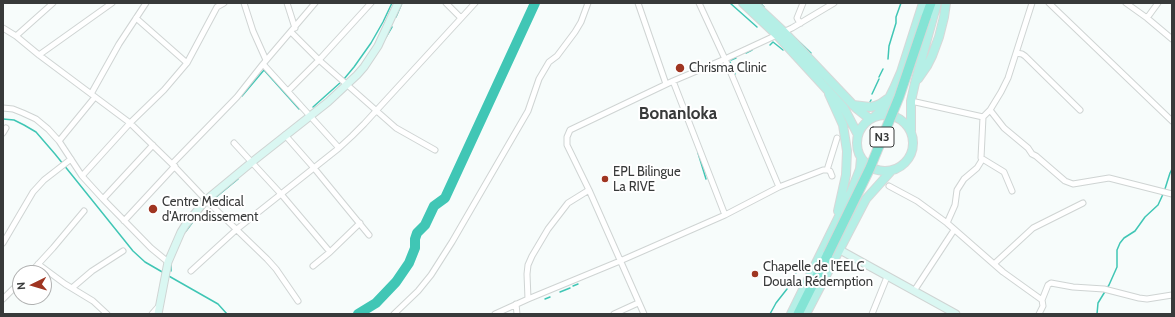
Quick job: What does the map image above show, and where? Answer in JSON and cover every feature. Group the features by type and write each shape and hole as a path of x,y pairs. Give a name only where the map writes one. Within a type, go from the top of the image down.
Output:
{"highway":[{"name":"N3","path":"798,314 870,168 899,97 931,3"}],"main road":[{"path":"158,314 167,264 186,224 206,200 285,135 328,102 364,67 378,46 398,3"},
{"path":"743,3 780,33 853,105 872,118 884,115 896,117 905,124 911,134"},
{"path":"753,3 844,108 858,135"},
{"path":"791,314 856,181 860,169 861,158 857,147 858,135 863,126 884,108 891,94 901,72 923,3"},
{"path":"806,314 866,198 892,170 902,165 910,156 913,145 911,134 911,101 937,3"},
{"path":"915,82 927,66 932,56 939,37 946,3"},
{"path":"827,88 842,125 847,151 846,175 834,227"},
{"path":"853,105 874,106 885,101 891,94"},
{"path":"861,158 874,169 892,170"},
{"path":"840,250 956,314"}],"street":[{"path":"16,36 53,3"},
{"path":"39,55 112,3"},
{"path":"59,141 93,95 119,44 146,3"},
{"path":"82,176 130,123 164,90 187,63 215,5 224,3"},
{"path":"244,3 265,62 288,91 339,148"},
{"path":"287,3 293,30 319,60 401,132 435,150"},
{"path":"124,221 173,165 237,97 315,3"},
{"path":"446,3 461,18"},
{"path":"191,271 237,229 339,148 364,124 474,3"},
{"path":"394,314 418,291 431,275 452,242 528,111 539,79 550,62 557,56 575,32 581,22 588,3"},
{"path":"638,3 666,84"},
{"path":"698,3 725,59 779,187"},
{"path":"801,24 797,18 803,3"},
{"path":"644,314 589,190 567,145 567,137 570,130 672,81 725,59 801,24 834,3"},
{"path":"1012,191 1004,172 982,160 980,156 983,117 990,110 1004,85 1032,3"},
{"path":"1049,3 1172,121"},
{"path":"1126,3 1172,39"},
{"path":"1147,18 1158,3"},
{"path":"288,91 319,60 368,4"},
{"path":"136,18 187,63"},
{"path":"3,28 16,36 130,123 267,259 276,269 298,301"},
{"path":"1016,53 1025,56 1080,110"},
{"path":"672,81 725,215"},
{"path":"911,101 983,117"},
{"path":"3,108 13,109 36,119 48,129 59,141 82,176 167,264"},
{"path":"990,110 1004,128 1028,148 1032,154 1065,181 1073,184 1109,178 1171,194"},
{"path":"3,133 6,128"},
{"path":"285,135 370,235"},
{"path":"827,170 837,138"},
{"path":"234,143 281,194 330,252"},
{"path":"103,199 153,146"},
{"path":"3,243 33,192 44,180 71,159"},
{"path":"947,223 955,205 957,190 964,179 977,168 982,160"},
{"path":"495,314 725,215 779,187 827,170"},
{"path":"827,170 830,171 832,176"},
{"path":"889,186 917,201 947,223 1011,278 1042,300"},
{"path":"528,299 528,265 532,256 548,229 568,203 589,190"},
{"path":"994,264 1033,228 1083,203"},
{"path":"84,211 38,264 93,301 107,314"},
{"path":"313,266 360,223"},
{"path":"914,291 954,230"},
{"path":"72,288 92,271 123,251"},
{"path":"872,314 887,277"},
{"path":"1039,314 1043,306 1042,300 1048,284 1051,283 1073,287 1108,289 1147,299 1172,295"},
{"path":"3,299 12,290"},
{"path":"614,314 638,303"},
{"path":"516,304 517,314"},
{"path":"152,314 160,305"}],"waterway":[{"path":"344,79 371,43 392,3"},
{"path":"396,17 402,3"},
{"path":"358,314 376,303 396,282 409,263 415,248 417,233 425,225 434,206 445,198 535,3"},
{"path":"730,3 757,27"},
{"path":"760,3 764,7"},
{"path":"888,59 889,46 901,3"},
{"path":"383,42 392,27"},
{"path":"791,34 811,53"},
{"path":"770,45 773,42 783,50"},
{"path":"746,53 752,50"},
{"path":"731,60 736,58"},
{"path":"730,62 735,74"},
{"path":"879,77 883,69"},
{"path":"242,96 264,70 299,109"},
{"path":"872,94 879,79"},
{"path":"313,107 341,82"},
{"path":"869,104 871,100"},
{"path":"3,119 14,120 36,132 133,251 145,262 164,273"},
{"path":"698,153 706,179"},
{"path":"1097,314 1098,303 1109,285 1117,267 1117,250 1120,243 1124,238 1135,231 1145,217 1158,205 1172,169"},
{"path":"210,202 238,179"},
{"path":"186,231 192,223"},
{"path":"171,264 171,271"},
{"path":"789,287 799,266"},
{"path":"167,275 218,304 227,314"},
{"path":"573,286 578,284"},
{"path":"560,292 570,288"},
{"path":"770,314 776,303 787,289"},
{"path":"545,299 550,297"}],"place":[{"name":"Chrisma Clinic","path":"680,68"},
{"name":"EPL Bilingue La RIVE","path":"605,179"},
{"name":"Centre Medical d'Arrondissement","path":"153,209"},
{"name":"Chapelle de l'EELC Douala Rédemption","path":"755,274"}],"district":[{"name":"Bonanloka","path":"678,114"}]}
